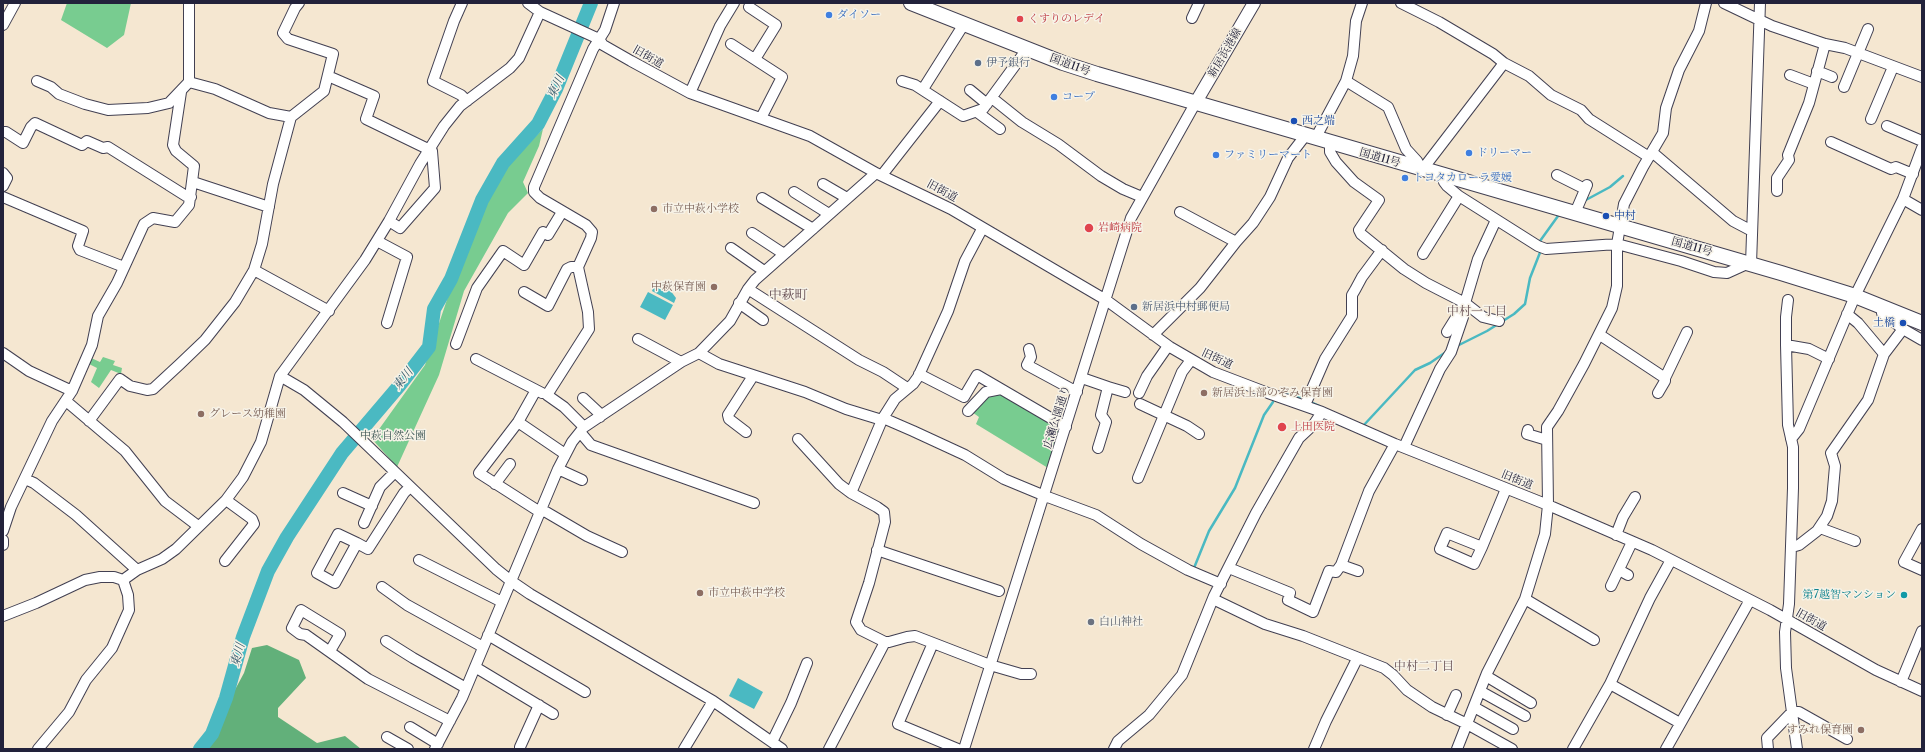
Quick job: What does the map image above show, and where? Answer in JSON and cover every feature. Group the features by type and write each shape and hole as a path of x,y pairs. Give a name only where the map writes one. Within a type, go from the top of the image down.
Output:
{"highway":[{"name":"国道11号","path":"911,3 1027,49 1096,74 1196,102 1422,170 1578,207 1619,226 1855,296 1922,323"}],"main road":[{"name":"新居浜港線","path":"1196,102 1254,3"}],"street":[{"path":"3,26 15,3"},
{"path":"37,81 51,86 59,94 108,110 148,108 169,103 189,82 189,3"},
{"path":"89,421 120,379 130,386 147,390 153,389 205,340 230,309 254,270 262,244 269,207 291,117 324,91 334,54 288,39 283,33 299,3"},
{"path":"462,3 433,81 461,95 467,101"},
{"name":"旧街道","path":"528,3 540,12 596,38 603,45 631,62 690,93 810,136 879,174 932,199 1106,300 1168,346 1191,360 1220,374 1305,405 1399,446 1548,505 1632,542 1750,600 1876,670 1922,691"},
{"path":"547,395 589,329 588,312 578,267 591,238 592,232 586,225 562,212 536,195 534,192 535,183 596,38 605,30 614,3"},
{"path":"690,93 720,26 734,3"},
{"path":"1192,18 1199,3"},
{"path":"1153,335 1200,288 1236,242 1253,224 1263,210 1288,158 1310,137 1346,81 1353,56 1356,21 1362,3"},
{"path":"1401,3 1439,22 1493,54 1504,63 1529,76 1552,95 1581,110 1589,119 1650,155 1733,221 1752,231"},
{"path":"1458,749 1486,676 1525,599 1545,534 1548,505 1546,427 1558,411 1600,335 1612,308 1617,286 1617,244 1619,226 1624,204 1650,155 1664,133 1666,108 1679,70 1699,31 1706,3"},
{"path":"1724,3 1790,33 1825,44 1845,48 1922,77"},
{"path":"1443,175 1444,182 1447,186 1459,196 1538,246 1546,249 1617,244 1681,261 1714,272 1727,273 1750,264 1760,3"},
{"path":"749,7 776,25 755,59"},
{"path":"122,580 137,570 167,556 176,549 226,500 243,477 261,442 280,376 329,311 377,240 429,148 444,126 467,101 510,68 519,58 540,12"},
{"path":"923,89 964,24"},
{"path":"1844,86 1868,29"},
{"path":"731,44 782,77 761,118"},
{"path":"1777,190 1777,178 1789,160 1788,155 1809,103 1825,44"},
{"path":"902,81 923,89 963,116 984,109 1027,49"},
{"path":"1346,81 1388,107 1406,149 1417,161 1422,170 1504,63"},
{"path":"1871,119 1893,67"},
{"path":"1817,72 1832,77"},
{"path":"1790,75 1814,84"},
{"path":"328,76 374,96 366,119 429,148 432,151 435,188 400,228 389,221"},
{"path":"189,82 215,89 270,113 291,117"},
{"path":"970,90 1058,144 1101,176 1142,197"},
{"path":"3,531 12,507 52,421 72,391 92,345 98,316 118,283 144,224 153,218 175,222 189,206 194,166 176,151 173,145 180,92"},
{"path":"410,727 437,746 466,688 558,469 565,454 582,429 682,362 698,353 730,322 748,289 764,271 847,198 879,174 940,100"},
{"name":"広瀬公園通り","path":"964,749 1045,496 1131,218 1196,102"},
{"path":"976,112 1000,129"},
{"path":"3,132 6,132 23,143 31,127 35,123 82,145 87,141 103,148 108,147 186,196 190,197"},
{"path":"1887,126 1922,141"},
{"path":"1831,142 1891,169 1896,167 1913,174"},
{"path":"1330,143 1330,152 1336,162 1354,182 1379,200 1359,230 1361,234 1426,284 1465,303 1483,317 1499,321"},
{"path":"1791,439 1800,429 1855,296 1903,199 1922,148"},
{"path":"3,173 7,178 3,186"},
{"path":"1557,175 1586,187 1578,207"},
{"path":"193,182 269,207"},
{"path":"823,184 847,198"},
{"path":"794,192 829,214"},
{"path":"1423,254 1459,196"},
{"path":"3,197 83,231 78,246 80,250 124,267"},
{"path":"762,198 813,228"},
{"path":"1903,199 1922,210"},
{"path":"456,344 477,288 503,251 524,266 542,232 548,235 562,212"},
{"path":"1180,212 1236,242"},
{"path":"1229,568 1290,593 1288,600 1313,612 1329,571 1336,572 1341,565 1369,491 1399,446 1440,369 1451,352 1463,317 1465,303 1478,259 1496,220"},
{"path":"851,493 882,419 895,398 913,384 919,374 950,305 965,261 982,229"},
{"path":"752,233 784,254"},
{"path":"377,240 407,257 387,322"},
{"path":"731,248 764,271"},
{"path":"1305,405 1325,359 1352,316 1352,295 1362,277 1382,250"},
{"path":"524,292 548,306 567,269 571,267 578,267"},
{"path":"254,270 329,311"},
{"path":"748,289 859,360 883,372 908,388"},
{"path":"1788,300 1786,317 1788,425 1793,454 1792,547 1788,620 1785,632 1786,668 1797,749"},
{"path":"739,303 763,320"},
{"path":"1447,332 1465,303"},
{"path":"1883,307 1882,313 1903,329 1922,340"},
{"path":"1847,314 1858,323 1884,354"},
{"path":"1792,547 1799,545 1820,528 1832,501 1834,466 1831,453 1868,400 1884,354 1903,329"},
{"path":"1658,393 1666,381 1665,378 1687,332"},
{"path":"1600,335 1665,378"},
{"path":"638,339 682,362"},
{"path":"1139,393 1147,376 1168,346"},
{"path":"1786,346 1809,349 1829,358"},
{"path":"1029,349 1031,357 1026,365 1077,392"},
{"path":"3,353 29,371 72,391"},
{"path":"698,353 719,364 882,419 964,455 1004,479 1096,515 1141,544 1188,570 1221,584"},
{"path":"476,359 547,395 564,407 582,429 591,445 754,503"},
{"path":"1138,478 1182,372 1191,360"},
{"path":"919,374 964,397 977,375 1066,427"},
{"path":"280,376 304,390 343,422 496,569 511,581 530,594 713,701 782,749"},
{"path":"746,432 729,419 728,415 753,376"},
{"path":"1082,378 1108,388 1125,392"},
{"path":"1098,448 1106,422 1101,415 1108,388"},
{"path":"968,411 986,392 1001,389"},
{"path":"536,390 518,422 479,473 540,511 587,536 622,552"},
{"path":"583,398 598,412 600,417"},
{"path":"66,401 125,451 165,501 198,526"},
{"path":"1140,404 1164,414 1199,434"},
{"path":"1115,749 1118,741 1149,714 1182,675 1213,599 1256,513 1299,438 1314,424 1322,412"},
{"path":"518,422 565,454"},
{"path":"1528,430 1527,434 1547,440"},
{"path":"798,439 839,484 851,493 877,506 884,512 884,522 869,583 856,622 861,630 884,642 915,636 990,665 1021,674 1031,674"},
{"path":"496,484 510,464"},
{"path":"558,469 582,480"},
{"path":"364,523 380,487 395,472"},
{"path":"25,479 34,483 76,515 137,570"},
{"path":"357,543 335,582 317,573 338,534 357,543 368,549 404,493 410,487"},
{"path":"1482,547 1506,489"},
{"path":"342,493 372,506"},
{"path":"1616,535 1623,517 1635,497"},
{"path":"225,561 254,524 252,519 226,500"},
{"path":"1820,528 1855,541"},
{"path":"1922,528 1904,562 1922,570"},
{"path":"3,540 3,545"},
{"path":"1610,586 1632,542"},
{"path":"877,550 999,591"},
{"path":"419,560 502,602"},
{"path":"1573,749 1610,684 1650,598 1671,560"},
{"path":"1341,565 1358,571"},
{"path":"1619,570 1628,575"},
{"path":"3,616 36,603 85,580 100,577 114,577 122,580 128,595 129,610 112,648 86,680 68,712 38,749"},
{"path":"382,587 407,605 483,647"},
{"path":"1213,599 1265,624 1303,636 1357,659 1384,668 1407,690 1432,707 1467,724 1509,748"},
{"path":"1525,599 1594,640"},
{"path":"1666,749 1750,600"},
{"path":"330,651 340,634 301,610 292,628 300,634 306,634 368,679 450,721"},
{"path":"1901,682 1922,631"},
{"path":"488,635 585,692"},
{"path":"386,641 466,688"},
{"path":"829,749 884,642"},
{"path":"933,643 898,724 958,749"},
{"path":"1314,749 1326,721 1357,659"},
{"path":"772,742 791,702 806,663"},
{"path":"475,667 553,714"},
{"path":"1486,676 1531,703"},
{"path":"1610,684 1680,723"},
{"path":"1480,691 1525,716"},
{"path":"1447,714 1456,695"},
{"path":"684,749 713,701"},
{"path":"520,746 539,705"},
{"path":"1474,707 1513,729"},
{"path":"1768,749 1767,738 1792,712 1799,712 1847,739"},
{"path":"387,736 408,749"}],"green space":[{"path":"67,3 131,3 124,35 107,48 61,20"},
{"name":"中萩自然公園","path":"543,129 539,146 523,182 528,193 508,213 464,291 439,375 397,467 372,439 425,365 460,261 487,201 506,167"},
{"path":"89,357 100,362 103,357 115,361 113,365 122,368 121,374 111,370 99,388 91,382 97,368 87,363"},
{"path":"999,392 1062,428 1048,468 976,424 979,417 972,412 988,394"},
{"path":"267,645 299,660 306,678 278,708 278,717 317,743 345,736 361,749 203,749 244,673 252,648"}],"water":[{"path":"654,286 661,286 670,290 676,298 674,303 652,291"},
{"path":"648,292 673,305 665,320 640,307"},
{"path":"738,678 763,692 754,709 729,696"}],"waterway":[{"name":"東川","path":"200,749 212,734 226,698 243,637 268,571 287,537 342,453 399,386 429,347 434,309 451,279 482,200 503,163 538,124 556,89 591,3"},
{"path":"1584,201 1610,187 1623,176"},
{"path":"1540,241 1558,216"},
{"path":"1457,346 1487,331 1514,314 1525,304 1530,278 1541,250"},
{"path":"1363,426 1415,370 1430,363 1446,352"},
{"path":"1286,394 1301,398"},
{"path":"1308,401 1319,406"},
{"path":"1194,568 1209,531 1235,488 1264,415 1273,402"}],"place":[{"name":"ダイソー","path":"829,15"},
{"name":"くすりのレデイ","path":"1020,19"},
{"name":"伊予銀行","path":"978,63"},
{"name":"コープ","path":"1054,97"},
{"name":"西之端","path":"1294,121"},
{"name":"ドリーマー","path":"1469,153"},
{"name":"ファミリーマート","path":"1216,155"},
{"name":"トヨタカローラ愛媛","path":"1405,178"},
{"name":"市立中萩小学校","path":"654,209"},
{"name":"中村","path":"1606,216"},
{"name":"岩崎病院","path":"1089,228"},
{"name":"中萩保育園","path":"714,287"},
{"name":"新居浜中村郵便局","path":"1134,307"},
{"name":"土橋","path":"1903,323"},
{"name":"新居浜上部のぞみ保育園","path":"1204,393"},
{"name":"グレース幼稚園","path":"201,414"},
{"name":"上田医院","path":"1282,427"},
{"name":"市立中萩中学校","path":"700,593"},
{"name":"第7越智マンション","path":"1904,595"},
{"name":"白山神社","path":"1091,622"},
{"name":"すみれ保育園","path":"1861,730"}],"district":[{"name":"中萩町","path":"788,295"},
{"name":"中村一丁目","path":"1477,312"},
{"name":"中村二丁目","path":"1424,667"}]}
